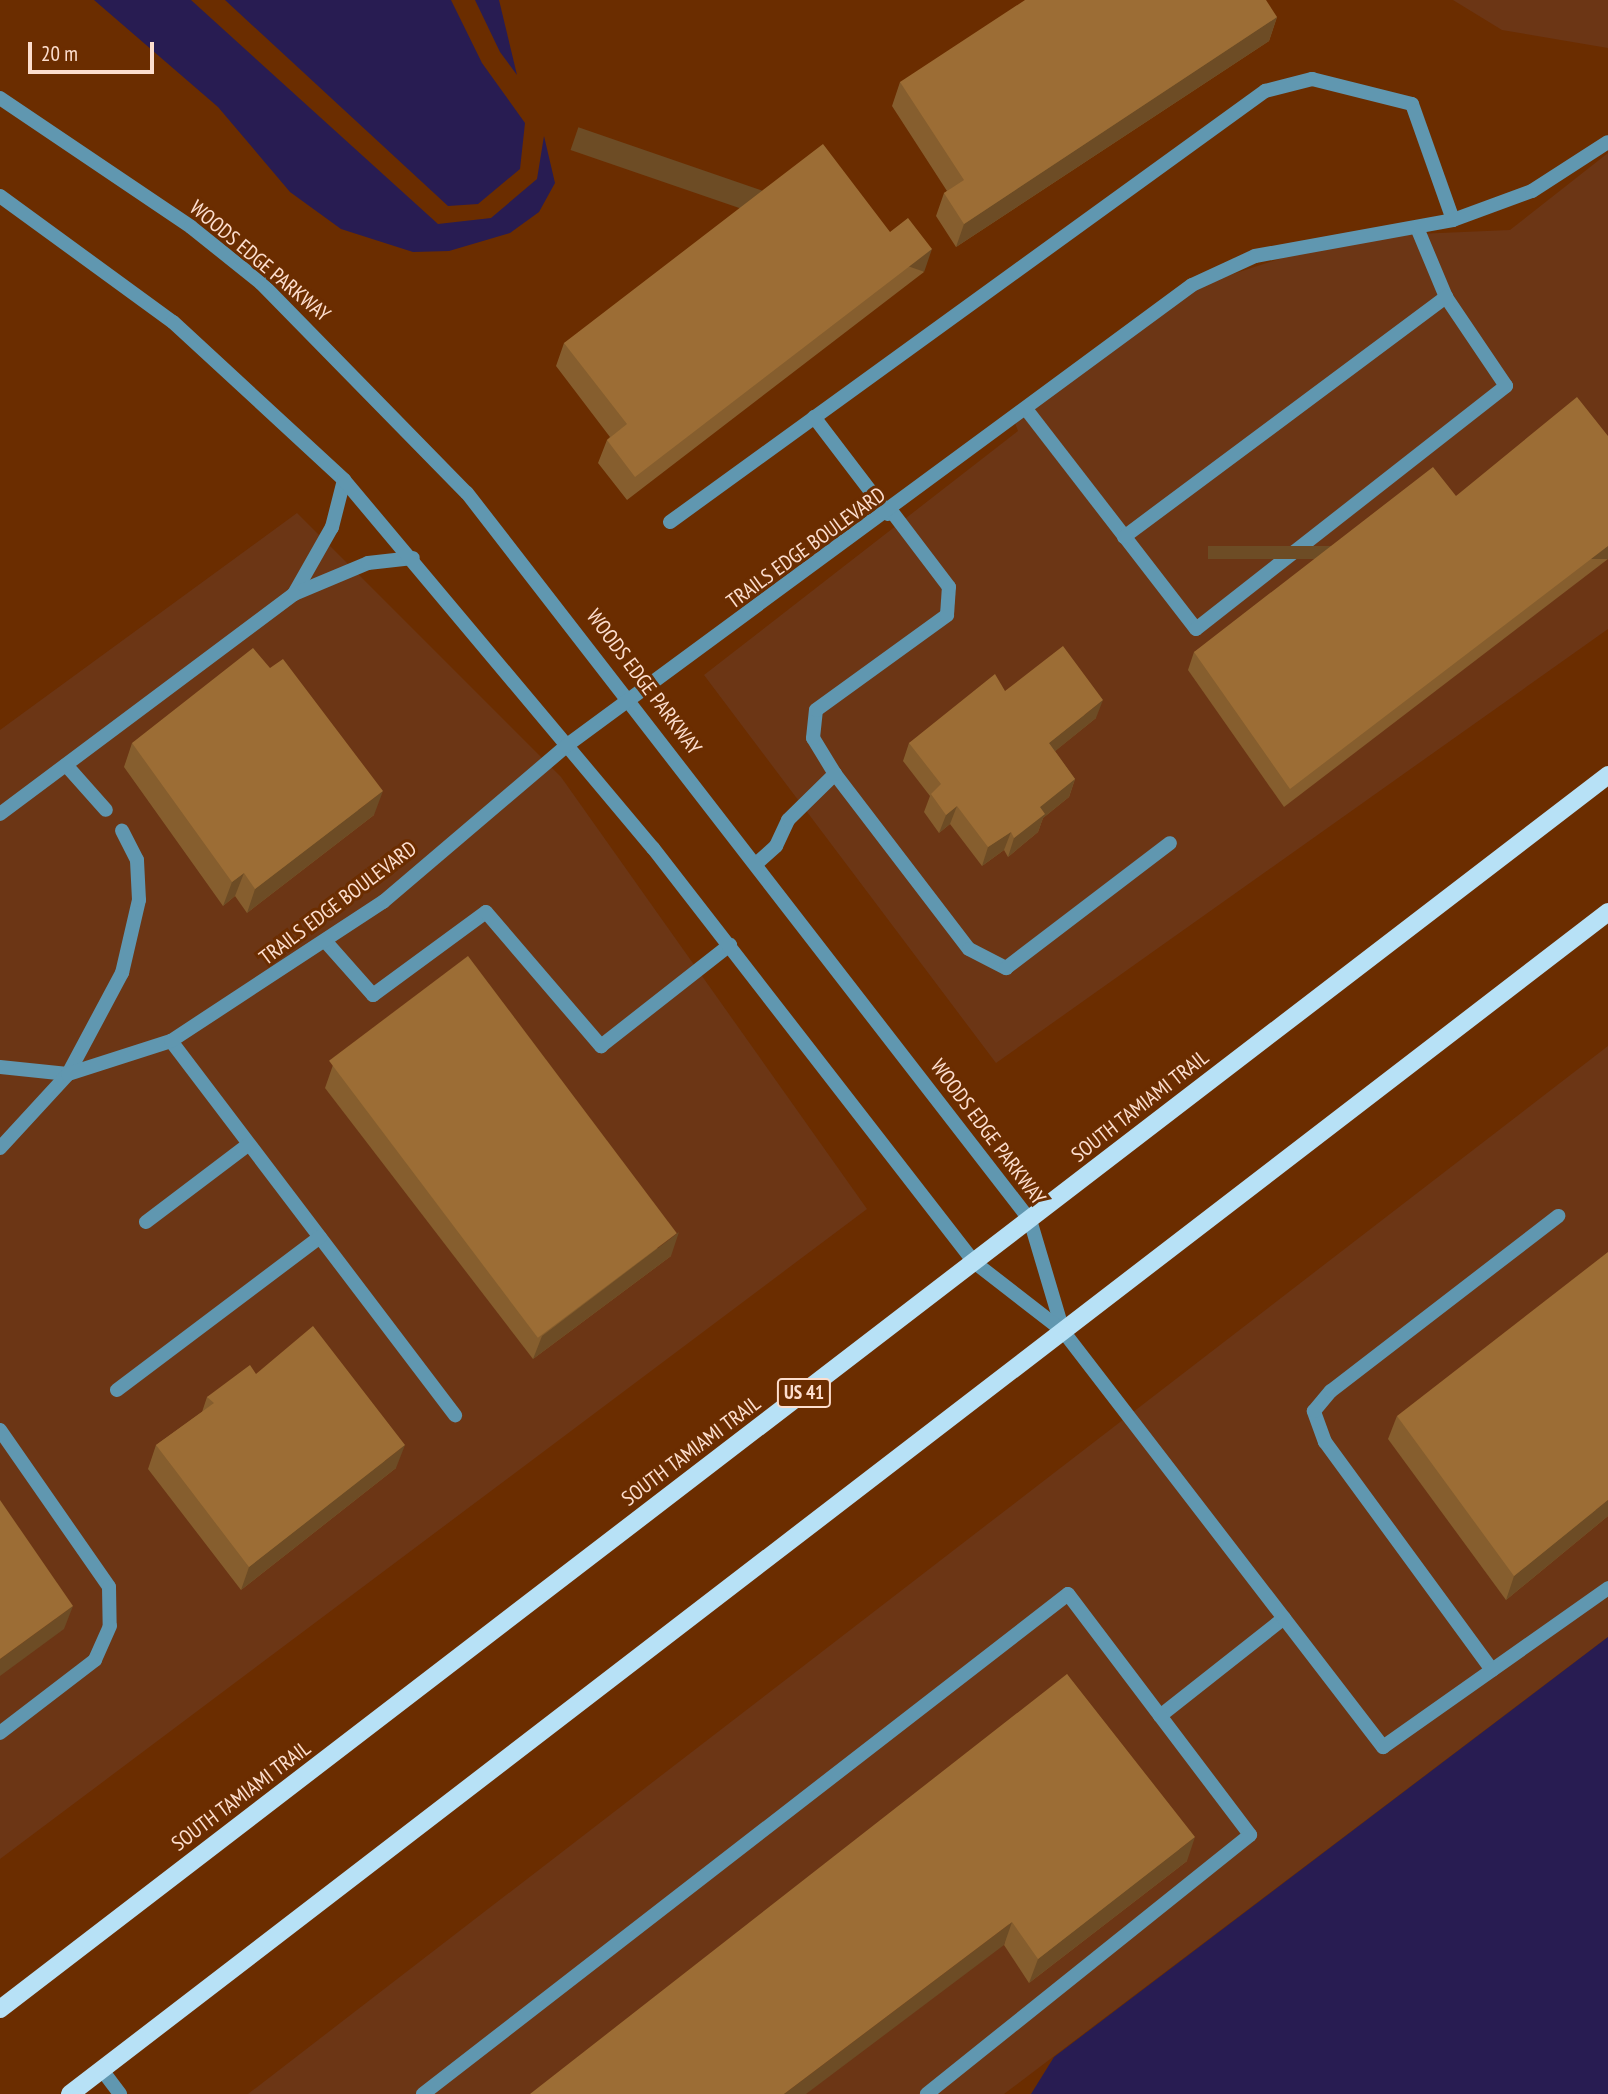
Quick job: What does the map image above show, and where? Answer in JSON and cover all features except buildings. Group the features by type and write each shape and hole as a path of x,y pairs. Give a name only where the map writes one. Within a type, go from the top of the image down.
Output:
{"main road":[{"name":"SOUTH TAMIAMI TRAIL","path":"0,2009 1608,775"},
{"path":"70,2094 1608,912"}],"street":[{"path":"670,522 1265,91 1290,82 1312,79 1412,104 1453,220"},
{"name":"WOODS EDGE PARKWAY","path":"0,98 191,227 352,369 467,493 632,702 1030,1220 1063,1331"},
{"name":"TRAILS EDGE BOULEVARD","path":"68,1074 170,1041 326,942 383,902 566,746 632,702 890,513 1192,285 1255,256 1323,240 1418,230 1453,220 1532,191 1608,142"},
{"path":"0,196 173,322 344,480 414,558 730,945 974,1262 1063,1331 1382,1747 1608,1588"},
{"path":"1026,408 1196,629 1506,386 1446,297 1418,230"},
{"path":"1124,537 1446,297"},
{"path":"814,417 949,587 947,615 816,710 813,738 835,774 969,949 1006,968 1170,843"},
{"path":"294,594 332,527 344,480"},
{"path":"0,814 294,594 368,563 414,558"},
{"path":"66,765 106,810"},
{"path":"756,864 776,846 788,820 835,774"},
{"path":"0,1148 68,1074 122,973 138,900 137,860 121,831"},
{"path":"326,942 373,995 486,912 601,1046 730,945"},
{"path":"170,1041 455,1415"},
{"path":"0,1067 68,1074"},
{"path":"146,1222 249,1144"},
{"path":"1492,1670 1325,1442 1314,1411 1331,1391 1558,1216"},
{"path":"117,1390 320,1237"},
{"path":"0,1430 108,1587 110,1626 95,1660 0,1733"},
{"path":"423,2094 1068,1594 1250,1835 927,2094"},
{"path":"1160,1716 1284,1618"},
{"path":"102,2070 120,2094"}],"shaded area":[{"path":"94,0 191,0 438,224 491,218 537,179 544,136 555,183 539,212 510,233 449,251 413,252 341,229 290,192 218,107"},
{"path":"225,0 451,0 482,63 525,123 520,169 478,204 448,206"},
{"path":"475,0 499,0 517,75 500,52"},
{"path":"1453,0 1608,0 1608,48 1502,30"},
{"path":"1608,153 1608,629 996,1063 704,675 1018,431 1012,415 1190,288 1347,237 1510,230"},
{"path":"297,513 561,777 867,1209 0,1859 0,730"},
{"path":"1608,1046 1608,1637 1004,2094 248,2094"},
{"path":"1608,1637 1608,2094 1031,2094 1054,2057"}]}
